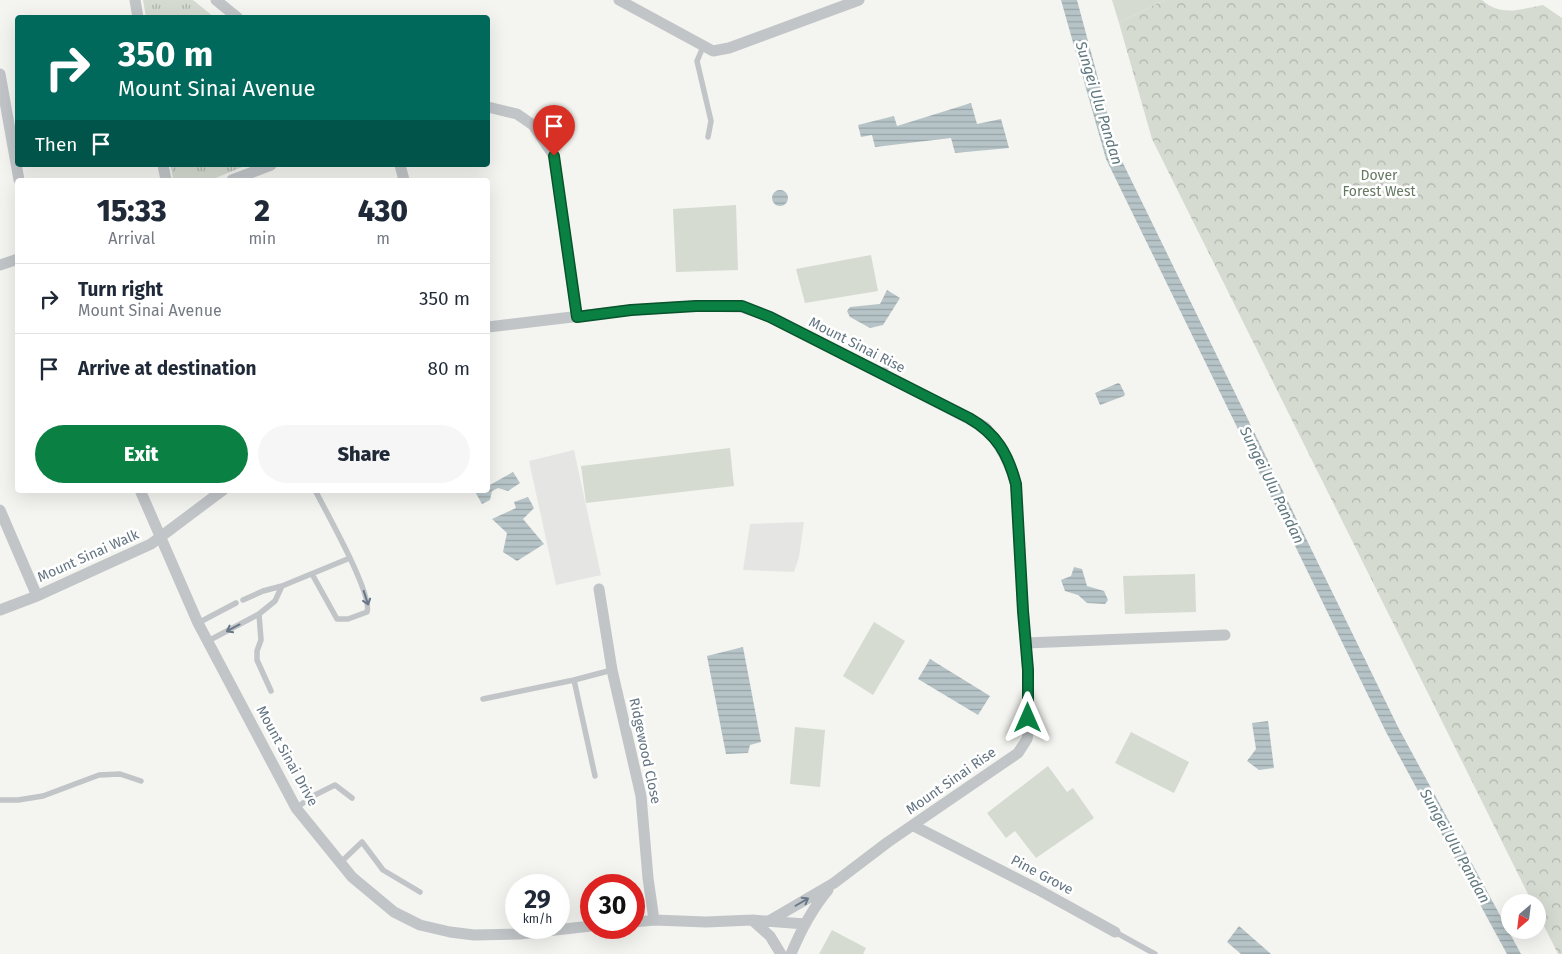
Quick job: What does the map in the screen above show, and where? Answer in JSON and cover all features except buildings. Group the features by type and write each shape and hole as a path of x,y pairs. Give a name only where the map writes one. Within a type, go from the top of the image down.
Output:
{"street":[{"path":"135,0 138,15"},
{"path":"216,0 234,15"},
{"path":"619,0 713,51 729,48 859,0"},
{"path":"0,74 15,158"},
{"path":"490,108 516,114 533,125 554,156 577,317"},
{"path":"237,178 266,167"},
{"path":"0,265 15,260"},
{"name":"Mount Sinai Rise","path":"490,327 631,310 742,306 770,317 882,374 984,427 993,436 1011,466 1016,484 1028,670 1027,739 1018,753 854,866 834,883"},
{"name":"Mount Sinai Drive","path":"141,493 207,642 296,808 352,877 394,912 420,925 450,932 474,935 520,934 580,927"},
{"name":"Mount Sinai Walk","path":"0,610 37,596 151,544 220,493"},
{"path":"0,510 37,596"},
{"name":"Ridgewood Close","path":"599,589 612,670 641,796 648,878 654,920"},
{"path":"1026,643 1225,635"},
{"name":"Pine Grove","path":"914,826 1037,889 1115,932"},
{"path":"769,921 834,883"},
{"path":"792,954 816,904 834,883"},
{"path":"752,920 770,936 781,954"},
{"path":"645,921 706,922 752,920 805,924"}],"lane":[{"path":"703,47 697,61 711,121 708,136"},
{"path":"882,374 889,363"},
{"path":"312,574 338,618 348,619 367,612 368,602 350,558 317,493"},
{"path":"243,600 350,558"},
{"path":"207,642 259,614 275,601 282,586"},
{"path":"198,623 236,603"},
{"path":"259,614 261,640 257,651 257,660 271,692"},
{"path":"483,699 612,670"},
{"path":"574,680 596,776"},
{"path":"0,800 18,800 43,796 100,775 120,774 141,781"},
{"path":"296,808 313,796 335,785 352,798"},
{"path":"340,863 362,842 383,870 420,892"},
{"name":"Pine Grove","path":"1115,932 1155,954"}],"shaded area":[{"path":"574,450 601,575 556,585 529,461"},
{"path":"804,522 799,557 794,572 743,570 750,524"}],"green space":[{"path":"143,0 193,0 212,15 146,15"},
{"path":"1112,0 1164,0 1119,23"},
{"name":"Dover Forest West","path":"1164,0 1482,0 1496,9 1504,10 1519,10 1543,5 1562,18 1562,954 1558,954 1546,930 1546,894 1528,894 1152,139 1119,23"},
{"path":"171,167 242,167 216,178 173,178"},
{"path":"736,205 738,270 676,272 673,209"},
{"path":"871,255 878,291 805,303 796,269"},
{"path":"730,448 734,486 586,503 581,466"},
{"path":"1195,574 1196,612 1125,614 1123,576"},
{"path":"874,622 905,641 873,695 843,676"},
{"path":"795,727 825,730 820,787 790,784"},
{"path":"1131,732 1189,762 1174,793 1115,763"},
{"path":"1048,766 1067,792 1073,788 1094,818 1036,858 1015,831 1006,838 987,813"},
{"path":"832,930 866,948 863,954 819,954"}],"water":[{"name":"Sungei Ulu Pandan","path":"1061,0 1077,0 1118,153 1398,727 1501,917 1501,939 1513,939 1521,954 1507,954 1386,732 1106,159"},
{"path":"971,103 977,124 1001,119 1009,148 955,153 951,138 875,147 872,135 861,137 858,125 894,116 897,126"},
{"path":"777,190 783,190 788,195 786,204 777,206 772,201 772,195"},
{"path":"887,290 900,298 883,325 870,328 850,317 847,311 850,307 880,304"},
{"path":"1118,383 1125,394 1124,396 1100,405 1095,393"},
{"path":"513,472 520,483 508,491 498,488 492,491 490,500 482,504 476,493 490,493 490,485"},
{"path":"528,497 534,508 523,519 544,544 517,561 503,552 507,533 492,519 516,508 514,502"},
{"path":"1074,567 1082,569 1087,586 1104,591 1108,600 1105,604 1087,603 1078,595 1065,591 1061,580 1071,576"},
{"path":"743,647 761,742 750,745 748,753 726,754 707,656"},
{"path":"930,659 990,696 978,715 918,679"},
{"path":"1268,721 1274,768 1259,770 1247,761 1256,749 1252,723"},
{"path":"1239,926 1271,954 1241,954 1227,942"}],"route":[{"path":"554,156 577,317 631,310 696,306 742,306 770,317 969,418 984,427 993,436 1011,466 1016,484 1028,670 1028,718"}]}
